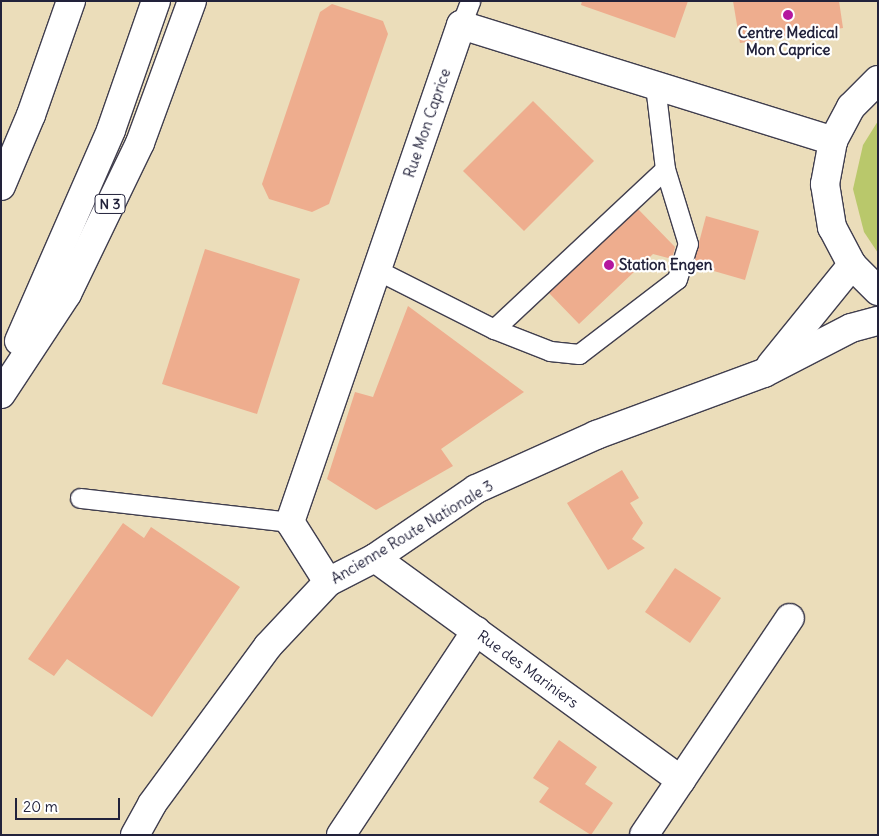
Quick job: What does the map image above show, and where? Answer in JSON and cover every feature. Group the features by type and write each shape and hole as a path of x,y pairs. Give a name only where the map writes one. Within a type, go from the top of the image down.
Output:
{"main road":[{"path":"1,186 31,115 71,1"},
{"name":"N 3","path":"1,375 28,323 111,130 156,1"},
{"name":"N 3","path":"1,394 67,294 140,143 192,1"},
{"name":"Rue Mon Caprice","path":"290,522 466,13 655,85 833,141"},
{"path":"878,80 851,107 833,141 826,184 832,227 852,265 878,291"},
{"path":"764,374 852,265"},
{"name":"Ancienne Route Nationale 3","path":"135,835 152,804 268,646 328,582 375,558 476,489 596,435 764,374 851,328 878,321"},
{"path":"290,522 328,582"},
{"name":"Rue des Mariniers","path":"375,558 681,780"},
{"path":"644,835 790,618"},
{"path":"342,834 476,631"}],"lane":[{"path":"377,270 494,329 550,351 579,354 677,278 688,244 665,169 655,85"},
{"path":"494,329 665,169"},
{"path":"80,498 290,522"}],"green space":[{"path":"878,121 878,253 864,232 853,189 863,145"}],"building":[{"path":"582,1 688,1 675,38 581,5"},
{"name":"Centre Medical Mon Caprice","path":"733,1 839,1 843,28 740,43"},
{"path":"332,4 383,21 388,34 329,204 312,212 269,199 262,184 320,12"},
{"path":"533,101 594,161 524,231 463,171"},
{"path":"638,209 675,247 672,259 653,254 579,324 549,293"},
{"path":"706,216 759,231 745,280 693,265"},
{"path":"205,249 300,279 257,414 162,384"},
{"path":"408,306 524,392 441,449 453,466 376,510 327,479 355,392 373,397"},
{"path":"622,470 639,498 630,503 643,523 632,539 645,548 608,570 567,503"},
{"path":"123,523 144,538 151,527 240,587 152,717 67,659 54,676 28,659"},
{"path":"675,568 721,598 690,643 645,612"},
{"path":"559,740 597,767 585,784 613,803 591,835 539,802 549,788 533,778"}],"place":[{"name":"Centre Medical Mon Caprice","path":"788,15"},
{"name":"Station Engen","path":"609,265"}]}
